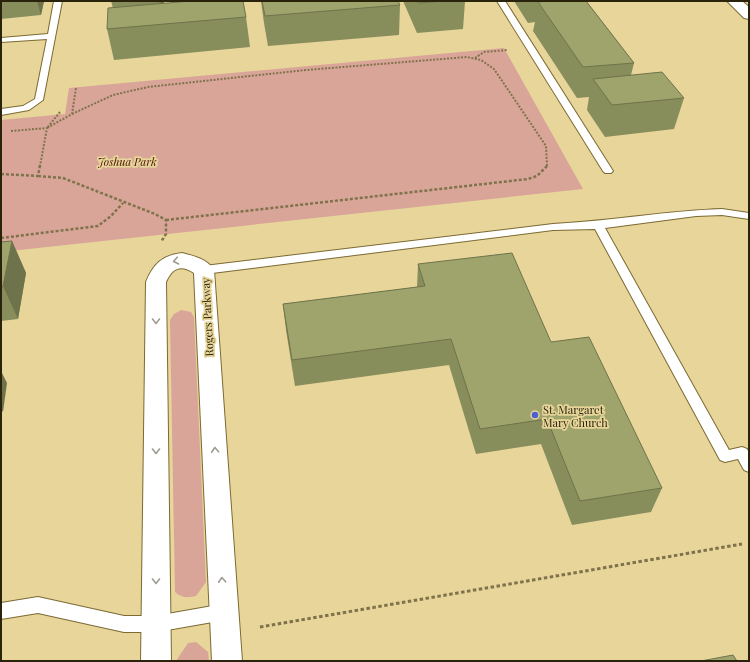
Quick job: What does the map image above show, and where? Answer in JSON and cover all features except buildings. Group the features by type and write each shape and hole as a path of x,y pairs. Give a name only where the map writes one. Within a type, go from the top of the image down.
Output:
{"street":[{"path":"734,1 749,15"},
{"name":"Rogers Parkway","path":"156,661 156,282 159,271 170,262 182,260 195,262 204,270 227,661"}],"lane":[{"path":"1,112 22,110 34,106 39,100 58,1"},
{"path":"501,1 608,171"},
{"path":"1,40 52,36"},
{"path":"204,270 553,227 598,225 696,213 722,212 745,216 749,225"},
{"path":"598,225 725,456 745,453 749,466"},
{"path":"1,611 38,605 124,624 156,624 224,612"}],"path":[{"path":"9,132 47,128 72,114 113,95 148,87 314,70 474,58 484,52 531,48"},
{"path":"1,174 63,178 123,203 155,214 166,220 528,179 537,176 548,165 546,146 496,71 486,63 474,58"},
{"path":"72,114 76,88"},
{"path":"38,176 47,128 60,112"},
{"path":"1,238 98,226 111,216 123,203"},
{"path":"158,247 166,234 166,220"},
{"path":"260,627 742,544"}],"green space":[{"name":"Joshua Park","path":"504,48 583,189 1,252 1,120 65,114 69,88"},
{"path":"181,310 191,312 194,317 206,582 196,596 187,597 175,592 170,320 174,314"},
{"path":"196,642 208,652 209,661 176,661 188,643"}],"place":[{"name":"St. Margaret Mary Church","path":"535,415"}]}
